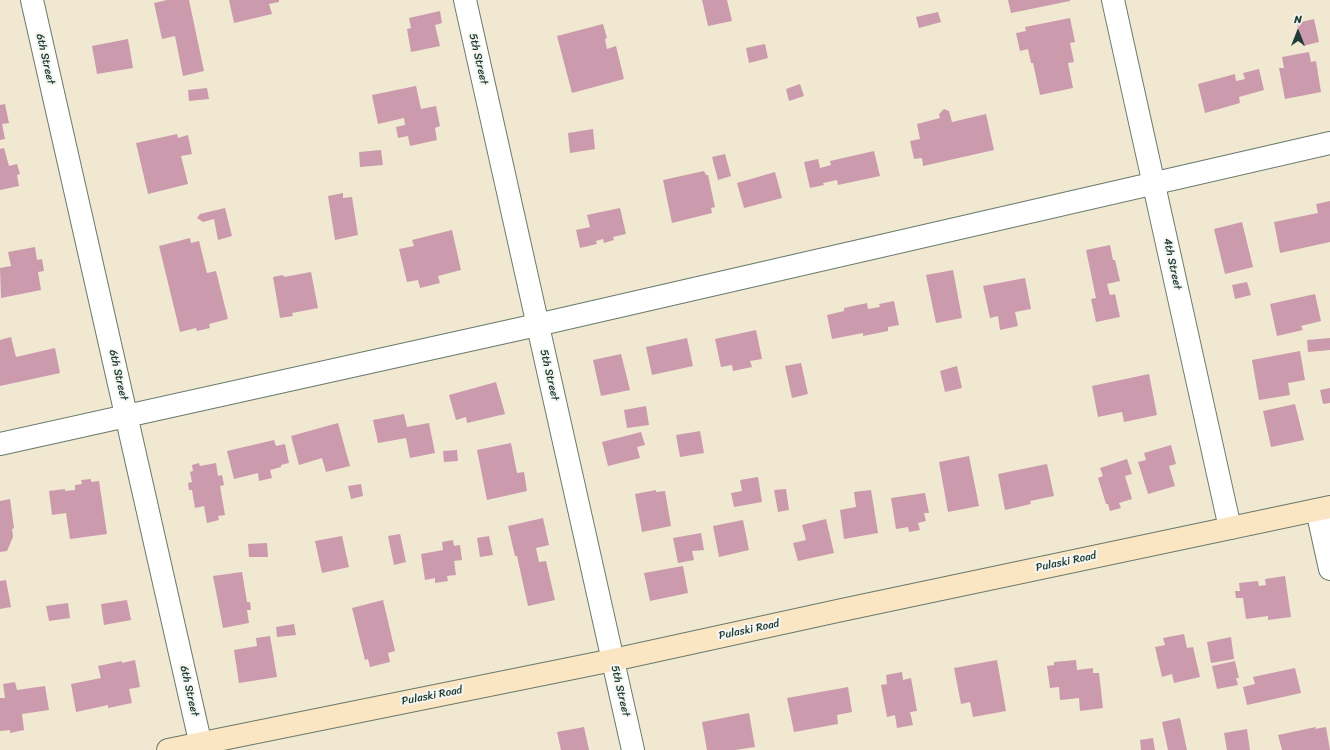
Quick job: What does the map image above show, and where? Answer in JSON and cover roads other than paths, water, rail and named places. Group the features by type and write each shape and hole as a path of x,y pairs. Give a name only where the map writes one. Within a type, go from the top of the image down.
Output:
{"main road":[{"name":"Pulaski Road","path":"168,750 201,747 1323,508"}],"street":[{"name":"6th Street","path":"32,0 201,747"},
{"name":"5th Street","path":"465,0 633,750"},
{"name":"4th Street","path":"1113,0 1230,528"},
{"path":"0,444 537,325 1330,143"},
{"path":"1323,508 1330,569"}]}
